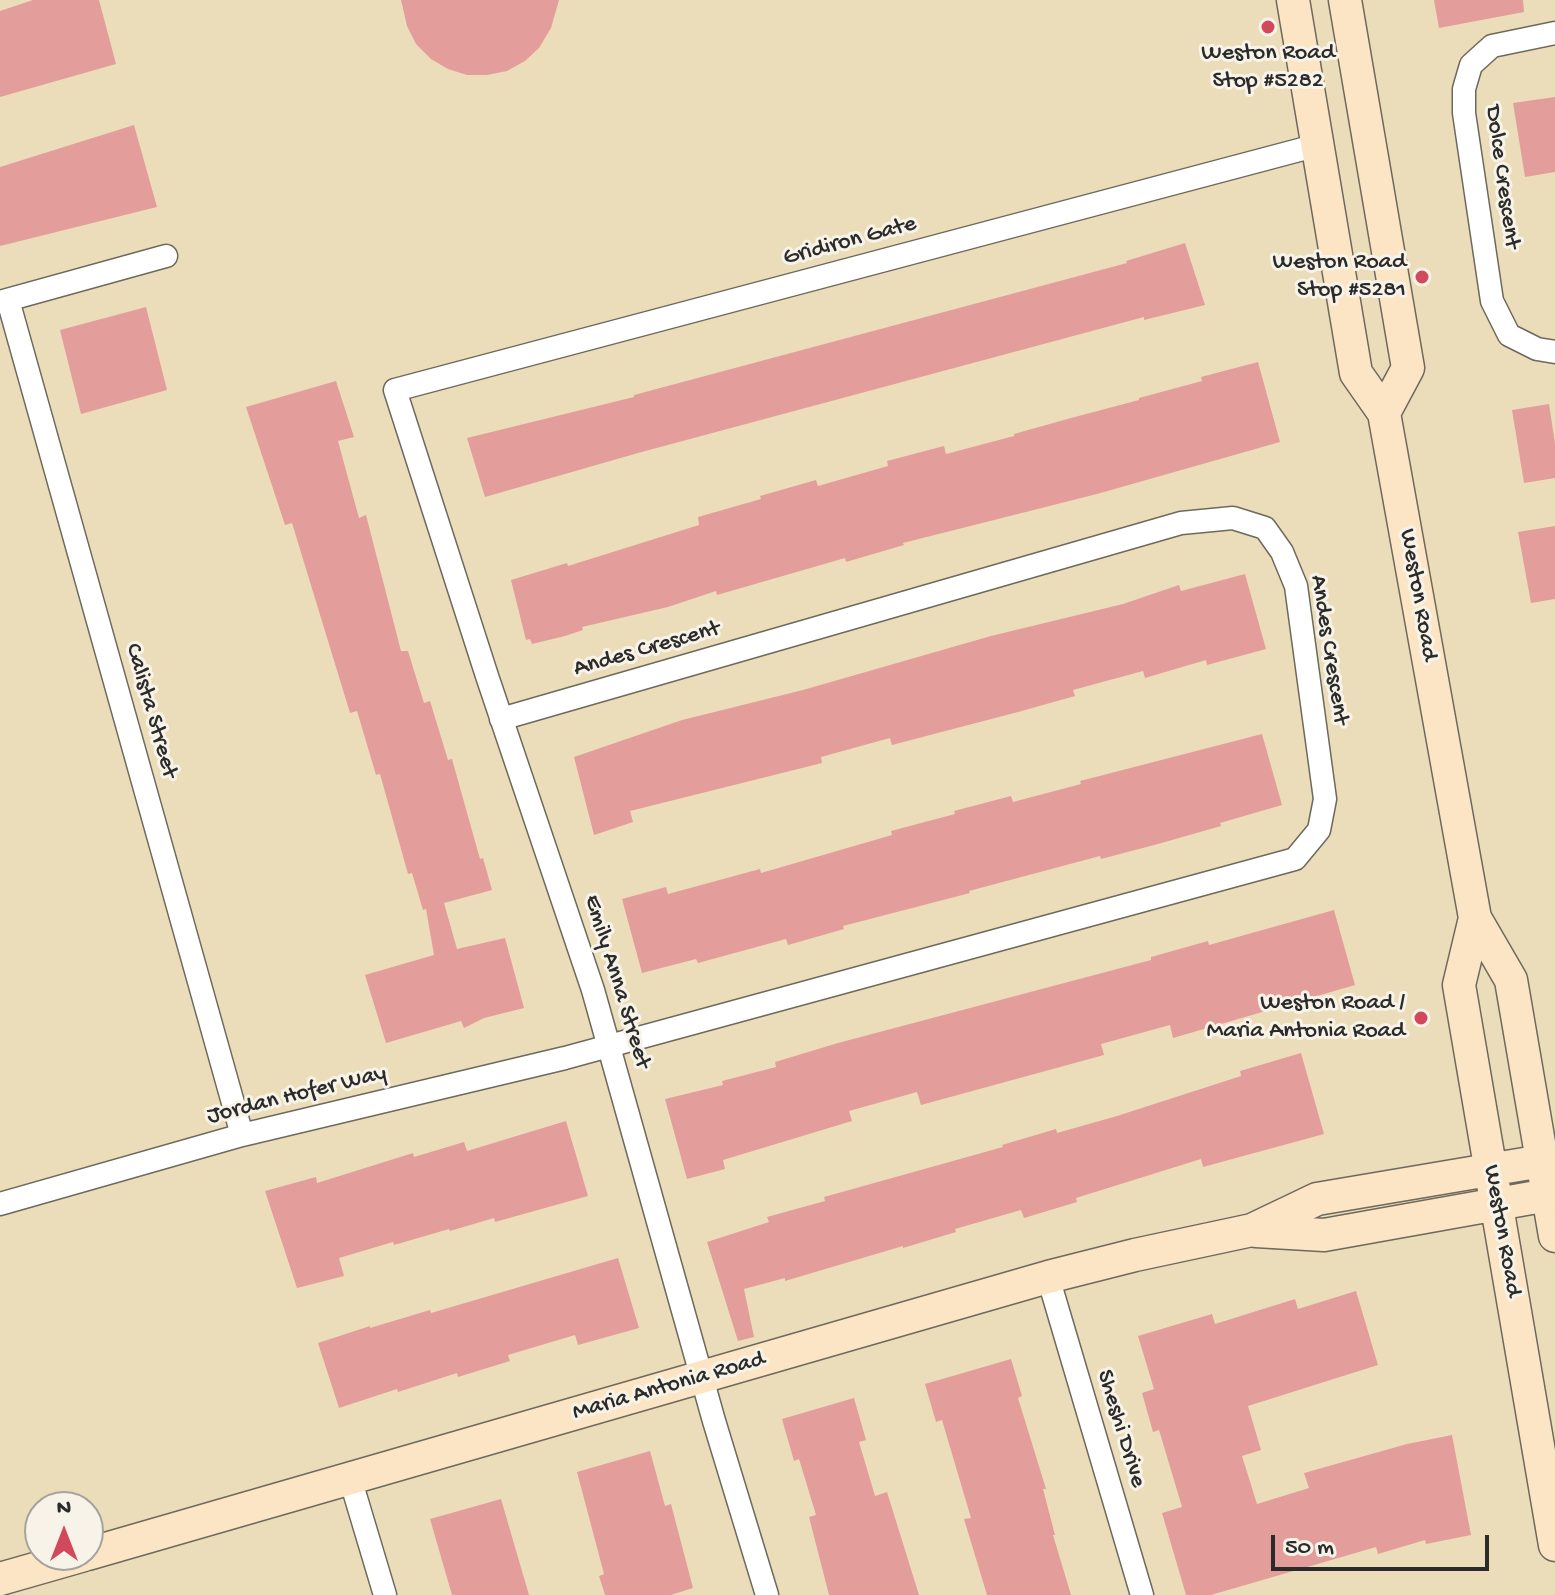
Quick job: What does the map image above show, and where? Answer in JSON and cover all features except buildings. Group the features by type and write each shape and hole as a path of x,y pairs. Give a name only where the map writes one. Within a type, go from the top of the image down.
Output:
{"main road":[{"name":"Weston Road","path":"1293,0 1356,373 1384,413 1475,918 1511,980 1549,1160 1555,1236"},
{"path":"1345,0 1408,368 1384,413"},
{"name":"Weston Road","path":"1475,918 1459,985 1555,1545"},
{"name":"Maria Antonia Road","path":"104,1549 1048,1277 1252,1230 1317,1199 1549,1160"},
{"name":"Maria Antonia Road","path":"1252,1230 1324,1235 1552,1195"},
{"name":"Maria Antonia Road","path":"0,1579 28,1571"}],"street":[{"name":"Dolce Crescent","path":"1555,33 1492,46 1471,65 1464,89 1464,113 1492,301 1509,335 1537,349 1555,352"},
{"name":"Gridiron Gate","path":"395,390 1318,145"},
{"path":"4,301 166,256"},
{"name":"Calista Street","path":"4,301 242,1135"},
{"name":"Emily Anna Street","path":"395,390 501,719 588,975 767,1595"},
{"name":"Andes Crescent","path":"501,719 1181,523 1233,518 1265,528 1282,552 1296,586 1325,799 1319,830 1295,859 609,1045"},
{"name":"Jordan Hofer Way","path":"0,1204 242,1135 609,1045"},
{"name":"Sheshi Drive","path":"1048,1277 1142,1595"},
{"path":"350,1478 385,1595"}],"place":[{"name":"Weston Road Stop #5282","path":"1268,27"},
{"name":"Weston Road Stop #5281","path":"1422,277"},
{"name":"Weston Road / Maria Antonia Road","path":"1421,1018"}]}
